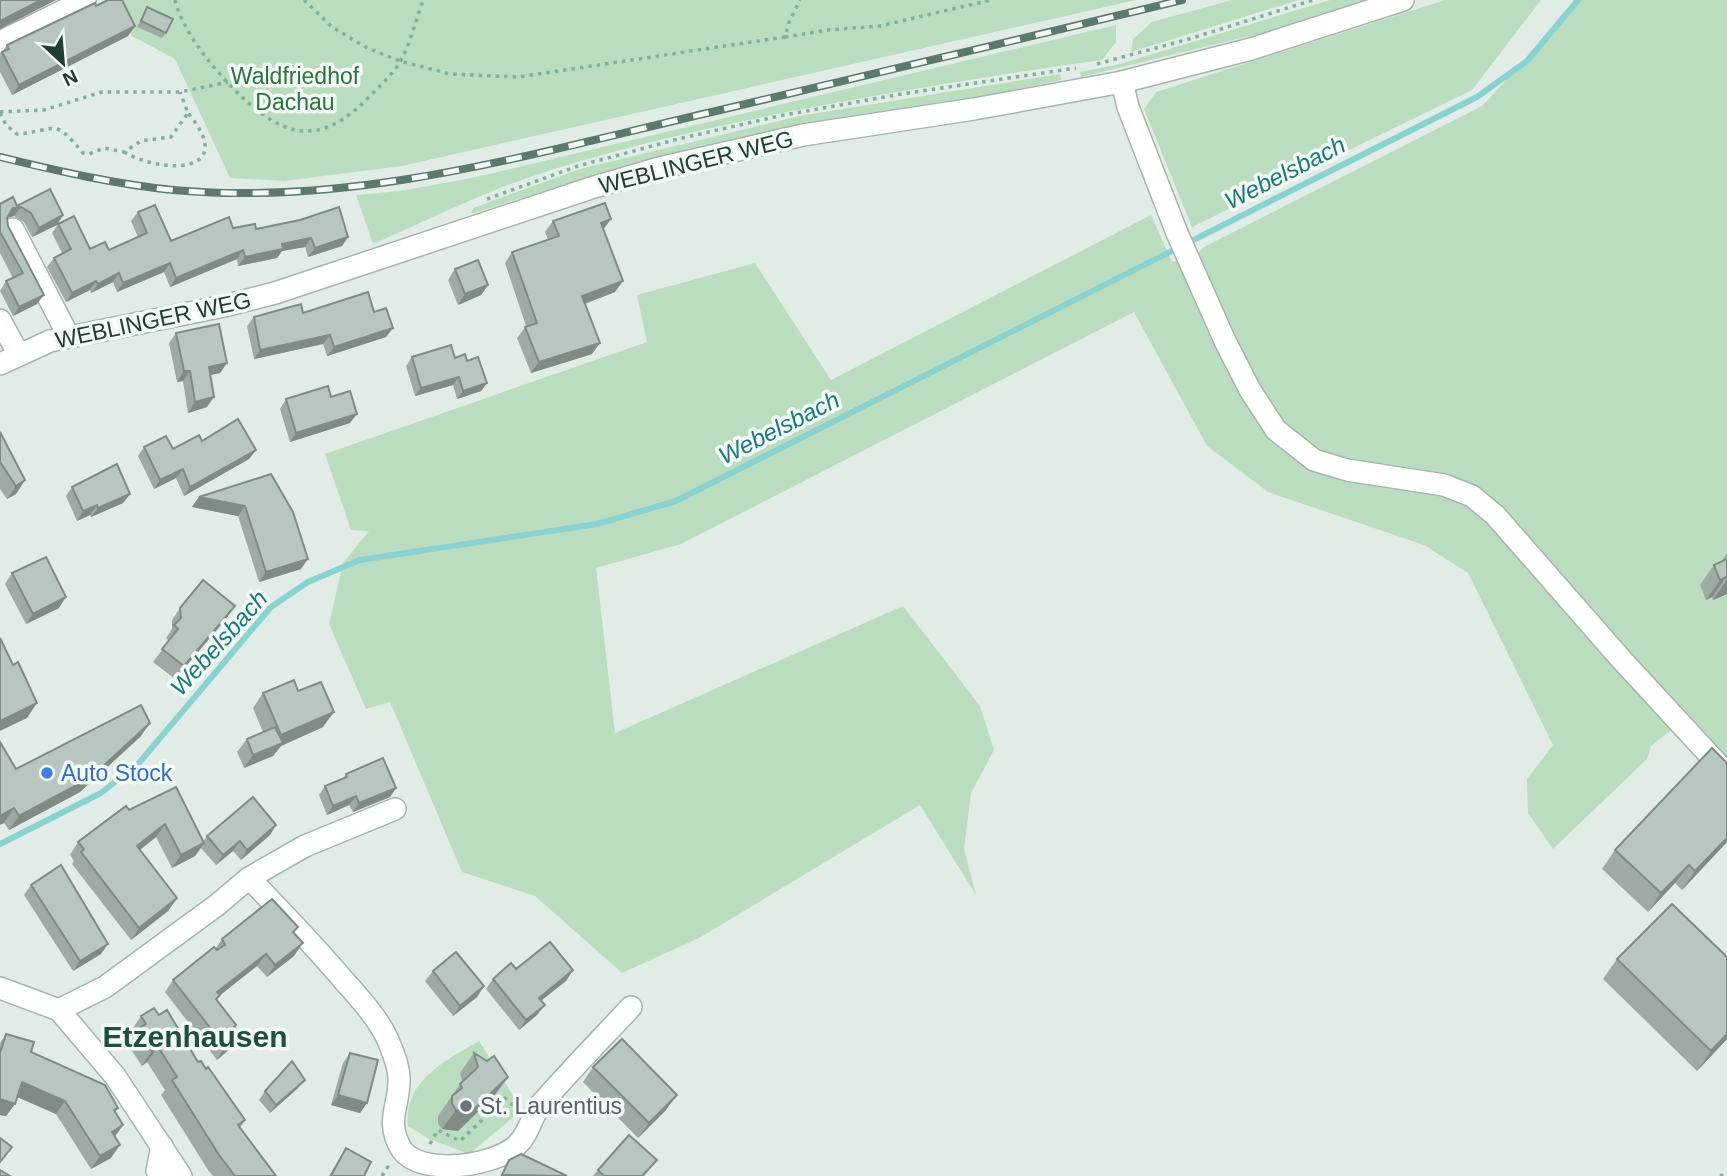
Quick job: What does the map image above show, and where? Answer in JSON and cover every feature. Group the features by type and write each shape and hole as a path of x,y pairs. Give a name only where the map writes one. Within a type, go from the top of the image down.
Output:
{"street":[{"path":"0,42 85,0"},
{"name":"WEBLINGER WEG","path":"10,359 50,341 275,293 659,168 803,135 974,109 1122,82 1251,49 1403,0"},
{"path":"1122,82 1128,107 1186,256 1250,390 1276,430 1314,460 1347,470 1444,485 1472,496 1495,515 1727,774"},
{"path":"13,229 69,337"},
{"path":"0,320 10,359"},
{"path":"60,1010 105,987 217,905 249,878 305,846 395,809"},
{"path":"249,878 316,947 374,1016 386,1036 399,1080 393,1129 400,1148 413,1162 439,1168 470,1167 504,1155 517,1146 526,1135 539,1107 631,1007"},
{"path":"0,988 60,1010 115,1076 181,1176"},
{"path":"160,1176 157,1171 162,1146"}],"path":[{"path":"176,0 193,39 240,96 289,129 307,133 336,123 359,107 400,61 423,0"},
{"path":"304,0 332,27 367,48 400,61 450,74 518,78 828,30 880,26 991,0"},
{"path":"785,37 800,0"},
{"path":"1123,57 1313,0"},
{"path":"180,93 188,113 200,128 206,146 205,153 193,164 150,162 104,148 89,154 83,153 66,133 54,127 17,134 6,125 0,113 44,110 102,92 180,93 228,82"},
{"path":"124,152 141,141 171,137 188,113"},
{"path":"432,1140 438,1129 460,1141 505,1098 520,1112"},
{"path":"1720,1176 1727,1173"}],"green space":[{"name":"Waldfriedhof Dachau","path":"115,0 1136,0 402,166 284,181 230,178 175,59 132,36"},
{"path":"1232,0 1299,0 1131,52 1133,39 1152,22"},
{"path":"1330,0 1372,0 1282,28 1081,77 1080,72 1120,64"},
{"path":"1445,0 1541,0 1472,90 1192,227 1144,109 1156,92"},
{"path":"1581,0 1727,0 1727,780 1676,726 1651,746 1647,759 1553,849 1528,813 1527,779 1553,745 1468,573 1424,545 1268,492 1207,446 1134,312 681,544 596,568 615,733 903,606 980,706 994,750 971,793 964,849 976,895 920,805 699,938 622,973 535,896 462,872 390,702 366,709 329,624 343,563 369,531 351,530 325,454 647,342 637,295 755,263 831,380 1151,215 1172,262 1194,257 1204,247 1482,106"},
{"path":"1116,25 1116,42 1102,60 858,99 647,143 519,181 373,244 356,195 400,191 472,178"},
{"path":"1060,74 1061,80 619,173 617,168 471,214 473,208 580,169 799,116"},
{"path":"479,1041 522,1110 469,1154 429,1139 408,1126 408,1110 412,1096 429,1074"}],"building":[{"path":"0,0 41,0 0,21"},
{"path":"108,0 122,0 135,26 19,85 2,52 9,49 7,45 95,3 96,6"},
{"path":"147,7 173,19 166,33 141,21"},
{"path":"50,189 63,215 39,228 31,213 21,207 13,208 7,218 8,226 44,295 19,307 6,281 23,273 0,232 0,204 13,197 17,206"},
{"path":"605,203 611,219 601,223 623,281 582,296 600,343 539,362 525,327 537,323 512,252 559,236 553,221"},
{"path":"155,205 171,241 229,217 233,228 255,224 256,229 300,220 339,207 348,237 315,248 311,238 282,244 283,249 245,257 243,250 176,278 170,263 123,283 119,273 72,293 54,258 71,249 58,224 74,216 90,249 105,242 109,250 147,233 138,212"},
{"path":"478,260 488,285 465,294 455,269"},
{"path":"368,292 374,312 386,308 393,328 334,347 330,335 260,350 254,317 301,304 303,313"},
{"path":"219,324 227,363 209,367 214,397 195,402 190,371 184,371 176,333"},
{"path":"451,345 455,358 465,354 467,361 478,357 487,383 463,391 459,377 421,388 412,357"},
{"path":"328,386 331,397 350,391 357,414 296,433 286,399"},
{"path":"238,419 256,450 190,487 183,469 160,480 144,447 166,436 173,449 199,435 202,441"},
{"path":"0,432 25,480 16,486 0,462"},
{"path":"117,464 130,494 98,508 97,505 83,511 72,487"},
{"path":"271,474 293,512 308,559 266,572 245,506 199,497"},
{"path":"46,557 66,597 33,614 12,573"},
{"path":"1727,559 1727,579 1726,577 1720,580 1714,565"},
{"path":"203,580 235,606 184,666 162,649 178,629 174,625 181,618 180,608"},
{"path":"0,638 13,665 18,662 37,703 0,721"},
{"path":"294,680 298,691 321,682 334,712 281,735 263,693"},
{"path":"141,705 150,723 90,778 19,816 14,808 0,816 0,742 16,769"},
{"path":"275,727 283,743 253,755 247,739"},
{"path":"1712,748 1727,763 1727,838 1695,871 1689,865 1661,893 1615,850"},
{"path":"383,758 396,788 359,803 356,796 333,806 325,786"},
{"path":"176,787 204,843 181,855 165,824 137,846 177,898 139,928 81,852 84,849 78,842 126,806 129,810"},
{"path":"253,797 276,825 247,850 240,841 223,855 207,836"},
{"path":"61,865 108,944 80,961 31,885"},
{"path":"272,899 298,927 293,932 303,943 275,965 266,954 217,992 220,995 216,999 241,1035 225,1047 173,980 214,947 217,950 225,945 222,939"},
{"path":"1672,904 1727,957 1727,1034 1711,1051 1617,959"},
{"path":"550,942 573,970 539,998 545,1005 526,1020 493,979 511,963 516,969"},
{"path":"456,952 484,986 460,1006 433,971"},
{"path":"154,1008 159,1015 167,1010 198,1062 201,1061 206,1069 208,1067 245,1120 238,1125 276,1176 235,1176 219,1155 172,1080 177,1077 158,1047 152,1051 138,1029 146,1024 141,1016"},
{"path":"6,1034 34,1042 31,1052 105,1085 118,1108 114,1110 123,1125 112,1132 120,1145 100,1156 65,1101 22,1082 15,1104 0,1099 0,1053"},
{"path":"622,1039 677,1095 649,1123 593,1067"},
{"path":"350,1053 378,1060 367,1103 338,1095"},
{"path":"474,1053 487,1061 494,1056 508,1077 472,1111 456,1110 452,1104 452,1096 462,1088 460,1084 478,1067"},
{"path":"292,1061 305,1080 276,1105 265,1091"},
{"path":"629,1135 657,1160 642,1176 604,1176 598,1170"},
{"path":"0,1138 12,1147 0,1162"},
{"path":"346,1148 371,1162 364,1176 331,1176"},
{"path":"521,1154 567,1176 502,1175 509,1160"}],"waterway":[{"name":"Webelsbach","path":"0,844 101,793 139,763 271,607 308,582 360,560 597,524 676,501 1477,97 1527,61 1578,0"}],"railway":[{"path":"0,157 86,176 173,190 242,193 310,191 379,183 514,158 1182,0"}],"place":[{"name":"Auto Stock","path":"47,773"},
{"name":"St. Laurentius","path":"466,1106"}],"district":[{"name":"Etzenhausen","path":"195,1037"}]}
